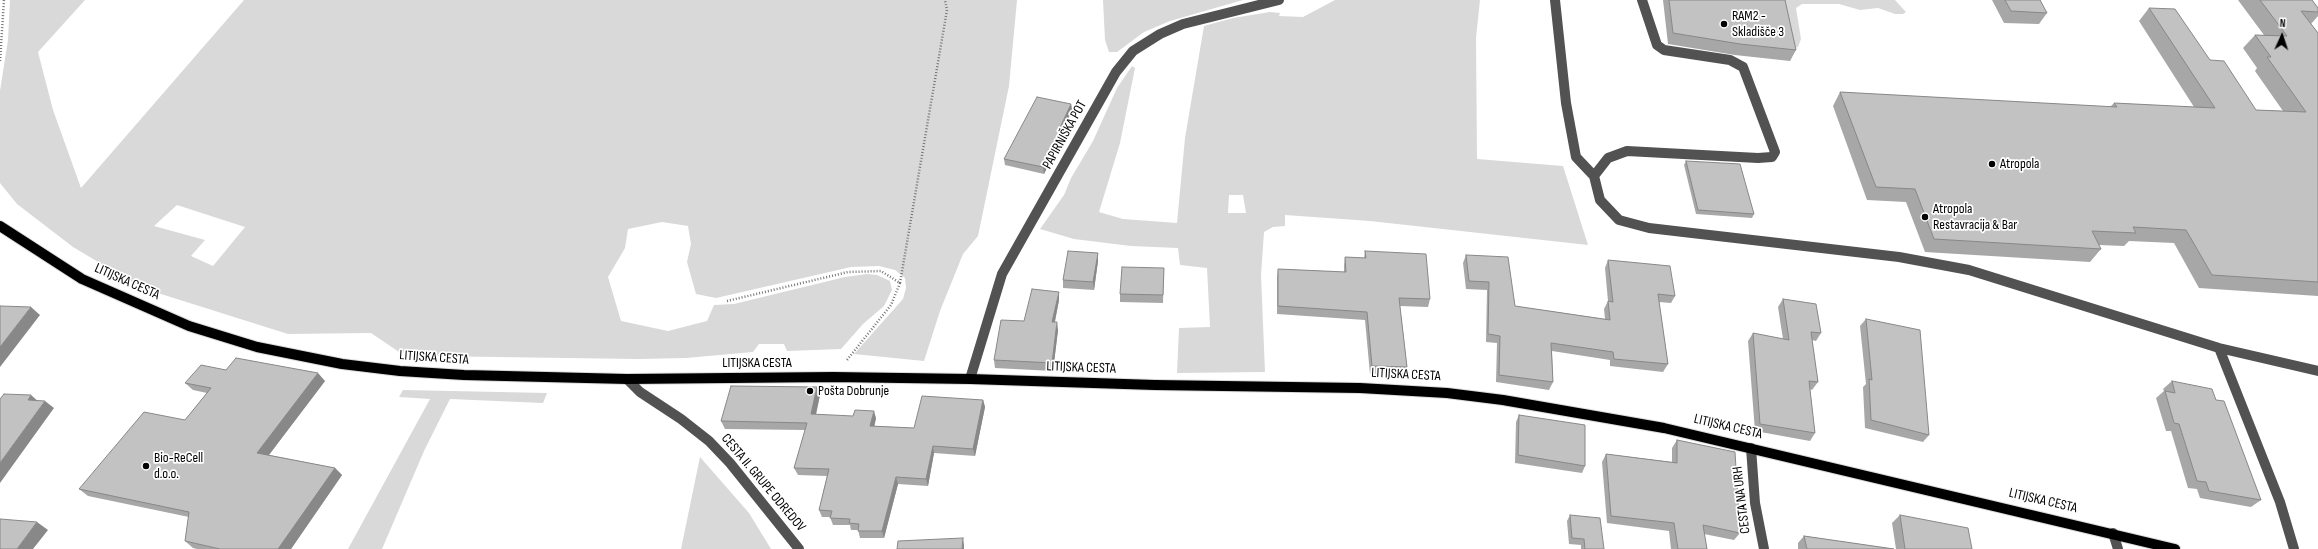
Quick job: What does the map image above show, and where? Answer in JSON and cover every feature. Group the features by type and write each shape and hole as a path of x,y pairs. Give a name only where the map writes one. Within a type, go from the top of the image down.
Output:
{"main road":[{"name":"LITIJSKA CESTA","path":"0,226 82,279 189,326 257,347 342,364 400,371 464,375 627,379 833,377 1156,385 1360,388 1448,393 1503,400 1664,428 2113,533 2175,549"}],"street":[{"name":"PAPIRNIŠKA POT","path":"970,380 1002,274 1116,72 1133,51 1160,34 1182,24 1279,0"},
{"path":"1555,0 1566,103 1576,157 1594,176 1600,200 1619,220 1649,228 1899,257 1969,270 2219,348 2318,371"},
{"path":"1594,176 1608,158 1627,151 1651,151 1758,158 1772,157 1775,152 1744,67 1730,60 1664,50 1657,45 1642,0"},
{"path":"2219,348 2280,502 2294,549"},
{"name":"CESTA II. GRUPE ODREDOV","path":"627,379 640,392 681,419 709,441 730,463 799,549"},
{"name":"CESTA NA URH","path":"1751,448 1755,503 1764,549"},
{"path":"2113,533 2118,549"}],"path":[{"path":"0,61 4,0"},
{"path":"833,377 891,305 900,283 947,10 945,0"},
{"path":"728,301 848,272 881,271 900,283"}],"shaded area":[{"path":"10,0 85,0 38,52 53,110 81,188 244,0 1017,0 1009,86 978,236 963,254 940,311 924,361 854,354 903,299 906,288 905,278 895,270 879,266 851,267 716,298 696,294 687,262 691,244 688,226 662,222 628,229 625,248 608,277 621,321 668,331 707,321 714,305 734,304 845,277 867,274 877,275 890,281 892,290 884,306 863,324 841,349 787,351 784,344 759,344 753,352 686,358 638,359 426,356 399,352 371,333 288,334 142,288 73,247 17,204 0,183 0,91 8,40","holes":["177,205 245,227 213,266 191,256 205,240 154,226"]},
{"path":"1103,0 1243,0 1170,21 1144,32 1117,52 1109,52 1105,40"},
{"path":"1335,0 1480,0 1476,38 1477,159 1563,166 1588,245 1370,221 1285,215 1285,226 1273,227 1264,232 1261,275 1265,372 1177,373 1179,328 1210,327 1207,268 1180,265 1178,248 1131,246 1074,239 1040,229 1064,195 1071,178 1093,141 1117,88 1132,66 1135,68 1120,143 1099,212 1123,219 1177,223 1185,138 1204,26 1233,18 1270,12 1280,13 1279,16 1303,17","holes":["1229,195 1243,195 1246,213 1228,213"]},
{"path":"1777,0 1895,0 1906,12 1903,14 1895,14 1878,8 1860,10 1839,4 1802,4 1796,8 1801,39 1798,47 1794,48 1790,61"},
{"path":"403,390 547,393 543,403 450,399 424,451 382,549 348,549 430,399 399,397"},
{"path":"700,457 749,513 771,549 681,549"}],"building":[{"name":"RAM2 - Skladišče 3","path":"1669,0 1785,0 1796,50 1740,44 1673,33"},
{"path":"2005,0 2040,0 2047,13 2011,11"},
{"path":"2260,0 2312,0 2318,8 2318,12 2301,11 2318,33 2318,282 2212,275 2186,230 2133,227 2136,233 2092,231 2101,249 1934,239 1915,189 1876,187 1840,92 2117,107 2114,103 2215,108 2149,8 2175,9 2210,60 2224,61 2256,110 2306,112 2267,57 2271,57 2255,35 2287,36"},
{"path":"1037,97 1071,104 1058,132 1061,133 1043,167 1004,159"},
{"path":"1686,161 1740,164 1754,214 1698,210"},
{"path":"1068,251 1098,253 1093,282 1063,280"},
{"path":"1365,251 1426,254 1430,299 1399,298 1407,367 1372,366 1367,312 1278,306 1278,269 1346,272 1345,257 1366,258"},
{"path":"1466,255 1508,257 1515,306 1610,320 1608,301 1613,302 1608,260 1670,266 1675,296 1658,294 1668,364 1614,359 1613,352 1551,343 1553,382 1499,375 1500,336 1488,334 1489,282 1469,281"},
{"path":"1122,267 1164,268 1163,295 1120,294"},
{"path":"1032,289 1059,292 1052,322 1057,322 1052,363 994,360 1001,320 1024,321"},
{"path":"1783,299 1816,304 1821,333 1811,332 1818,382 1809,381 1815,433 1760,424 1753,333 1789,340"},
{"path":"0,306 31,307 0,347"},
{"path":"1866,319 1920,330 1929,435 1871,420 1869,379 1872,380"},
{"path":"236,358 318,373 257,453 335,468 278,549 220,549 185,541 189,512 79,489 144,412 185,420 211,388 185,383 201,365 226,370"},
{"path":"2172,381 2212,389 2216,400 2224,401 2261,500 2209,491 2206,482 2197,481 2179,424 2174,423 2165,391 2175,393"},
{"path":"731,386 817,387 811,414 853,416 855,410 874,411 870,426 914,428 922,396 983,400 973,449 933,446 926,479 896,477 882,531 858,531 859,524 849,523 850,519 830,518 832,511 819,510 829,469 794,468 807,423 721,421"},
{"path":"4,394 31,395 28,400 45,401 0,463 0,399"},
{"path":"1519,415 1585,425 1585,466 1518,455"},
{"path":"1677,440 1735,452 1740,533 1703,525 1707,549 1678,549 1674,523 1611,516 1606,454 1677,463"},
{"path":"1570,515 1600,518 1604,549 1585,549 1584,539 1572,538"},
{"path":"1900,515 1968,528 1972,549 1905,549"},
{"path":"0,519 37,522 17,549 0,549"},
{"path":"1804,536 1894,549 1807,549"},
{"path":"963,538 962,549 897,549 898,541"}],"place":[{"name":"RAM2 - Skladišče 3","path":"1724,24"},
{"name":"Atropola","path":"1992,164"},
{"name":"Atropola Restavracija & Bar","path":"1925,217"},
{"name":"Pošta Dobrunje","path":"810,391"},
{"name":"Bio-ReCell d.o.o.","path":"146,466"}]}
